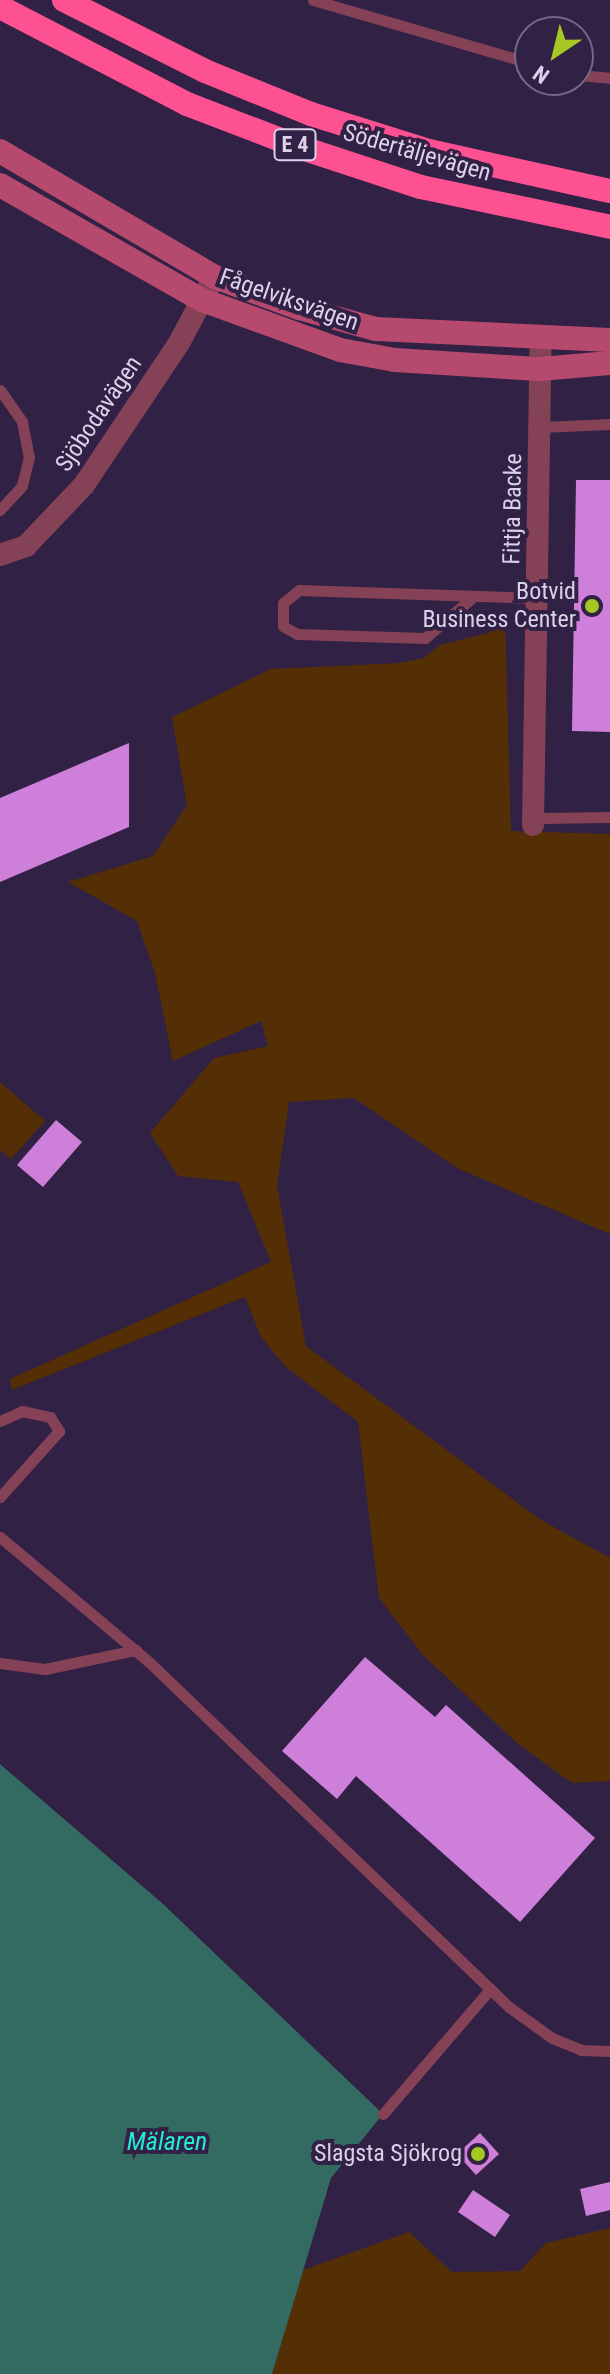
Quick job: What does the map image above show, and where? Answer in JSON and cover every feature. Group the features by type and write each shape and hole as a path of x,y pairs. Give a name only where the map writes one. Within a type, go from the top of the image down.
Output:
{"highway":[{"name":"Södertäljevägen","path":"64,0 205,71 311,114 429,151 610,191"},
{"name":"Södertäljevägen","path":"0,7 187,104 299,147 421,187 610,227"}],"main road":[{"name":"Fågelviksvägen","path":"0,151 215,277 376,329 610,340"},
{"name":"Fågelviksvägen","path":"0,185 202,300 340,350 395,360 540,369 610,363"}],"street":[{"name":"Sjöbodavägen","path":"0,555 26,546 84,485 215,277"},
{"name":"Fittja Backe","path":"533,825 541,339"}],"lane":[{"path":"313,0 514,58"},
{"path":"0,390 22,422 29,457 22,486 0,510"},
{"path":"541,427 610,424"},
{"path":"474,596 425,638 297,634 283,626 283,603 299,590 537,598"},
{"path":"533,825 543,818 610,817"},
{"path":"0,1421 22,1411 50,1417 59,1431 0,1497"},
{"path":"0,1537 136,1650 490,1989 552,2038 581,2050 610,2051"},
{"path":"0,1663 45,1669 136,1650"},
{"path":"383,2114 490,1989"}],"shaded area":[{"path":"505,620 511,831 610,834 610,1234 457,1168 354,1098 289,1102 277,1186 306,1346 541,1520 610,1558 610,1781 572,1783 517,1743 423,1655 379,1598 358,1422 286,1367 261,1337 245,1297 12,1390 10,1379 271,1262 238,1182 178,1176 150,1133 214,1058 268,1046 261,1021 173,1061 155,973 137,921 68,882 153,856 187,805 172,717 271,669 400,663 424,658 440,645 488,633"},
{"path":"0,1082 45,1121 11,1159 0,1150"},
{"path":"610,2228 610,2374 272,2374 303,2270 409,2232 452,2272 520,2271 546,2243"}],"water":[{"name":"Mälaren","path":"0,1764 163,1904 383,2114 331,2178 272,2374 0,2374"}],"building":[{"name":"Botvid Business Center","path":"576,480 610,480 610,732 572,731"},
{"path":"129,743 129,827 0,882 0,798"},
{"path":"56,1120 82,1142 43,1187 17,1165"},
{"path":"365,1657 435,1717 446,1705 595,1838 520,1922 356,1776 337,1799 282,1751"},
{"name":"Slagsta Sjökrog","path":"480,2133 499,2154 476,2175 457,2154"},
{"path":"610,2182 610,2210 586,2216 580,2189"},
{"path":"473,2190 510,2215 495,2237 458,2212"}],"place":[{"name":"Botvid Business Center","path":"592,606"},
{"name":"Slagsta Sjökrog","path":"478,2154"}]}
